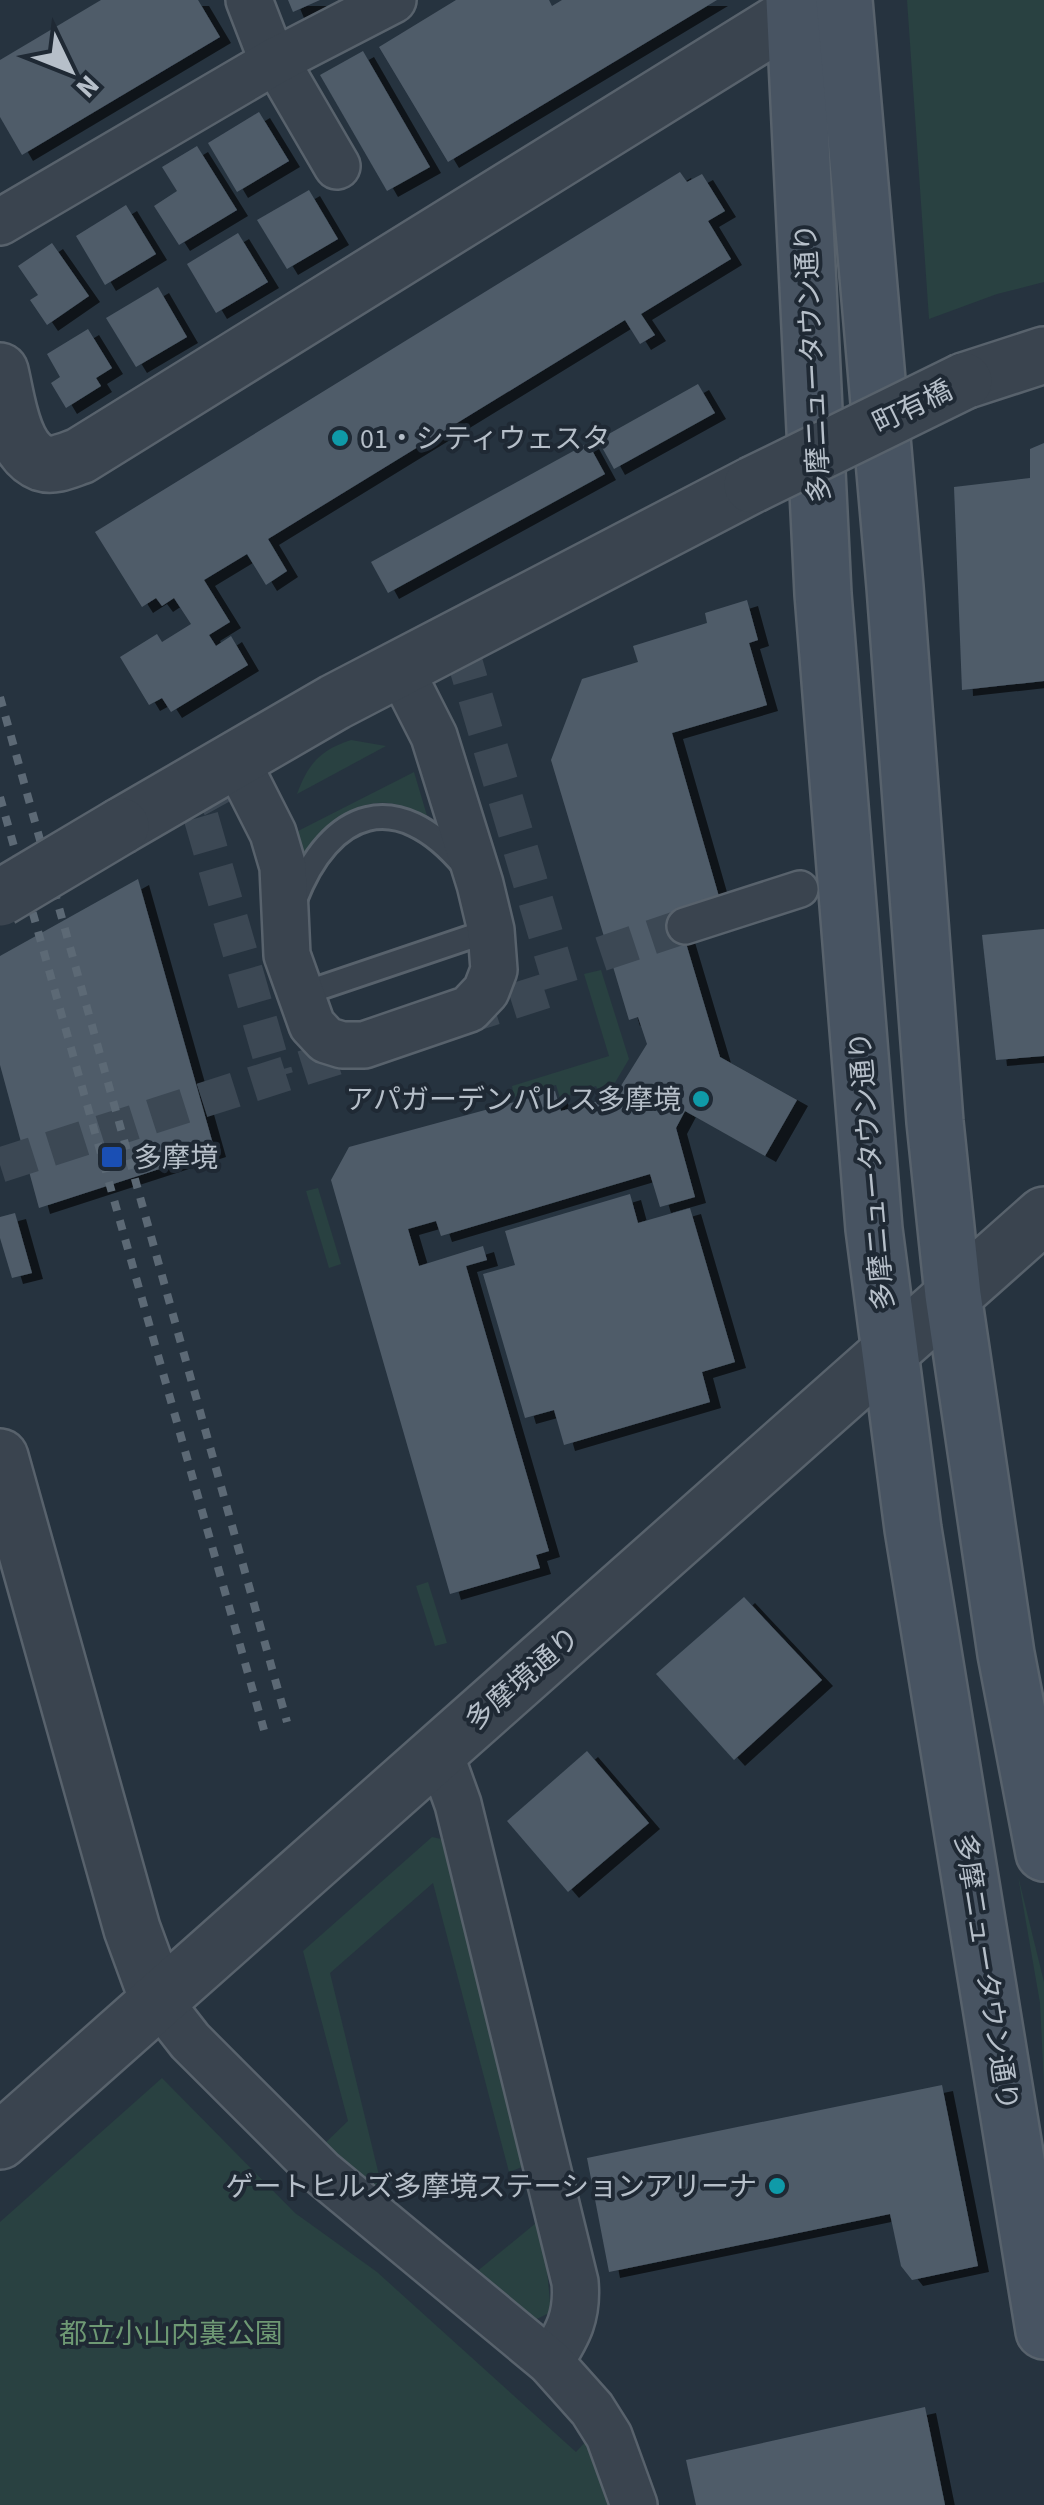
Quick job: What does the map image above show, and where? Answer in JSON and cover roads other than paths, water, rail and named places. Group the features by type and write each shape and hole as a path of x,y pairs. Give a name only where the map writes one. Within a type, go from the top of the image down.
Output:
{"main road":[{"name":"多摩ニュータウン通り","path":"811,4 895,587 935,1122 953,1295 1006,1654 1044,1853"},
{"name":"多摩ニュータウン通り","path":"811,4 824,594 872,1209 912,1529 1044,2331"}],"street":[{"path":"248,0 275,61 337,166"},
{"path":"0,222 275,61 394,0"},
{"path":"0,371 16,430 28,454 43,464 58,464 80,456 811,4"},
{"name":"町有橋","path":"0,898 400,669 763,489 964,381 1044,355"},
{"path":"236,760 273,833 283,867 287,955 312,1025 326,1040 342,1045 364,1044 469,1009 486,991 494,970 490,930 480,884 434,736 400,669"},
{"path":"685,926 800,890"},
{"name":"多摩境通り","path":"0,2141 1044,1215"},
{"path":"0,1458 132,1929 158,2000 190,2042 321,2172 550,2362 592,2409 608,2436 634,2505"},
{"path":"439,1751 463,1822 575,2282 574,2321 550,2362"}],"lane":[{"path":"287,922 305,875 322,850 360,820 386,815 411,823 436,837 480,884"},
{"path":"299,995 490,930"}],"tunnel":[{"path":"461,1018 561,986 463,655"},
{"path":"227,783 196,800 276,1077"},
{"path":"601,954 685,926"},
{"path":"0,1165 369,1047"}],"railway":[{"path":"0,697 287,1722"},
{"path":"0,797 264,1730"}],"place":[{"name":"01・シティウェスタ","path":"340,438"},
{"name":"アパガーデンパレス多摩境","path":"701,1099"},
{"name":"多摩境","path":"112,1157"},
{"name":"ゲートヒルズ多摩境ステーションアリーナ","path":"777,2186"}],"park label":[{"name":"都立小山内裏公園","path":"171,2333"}]}
